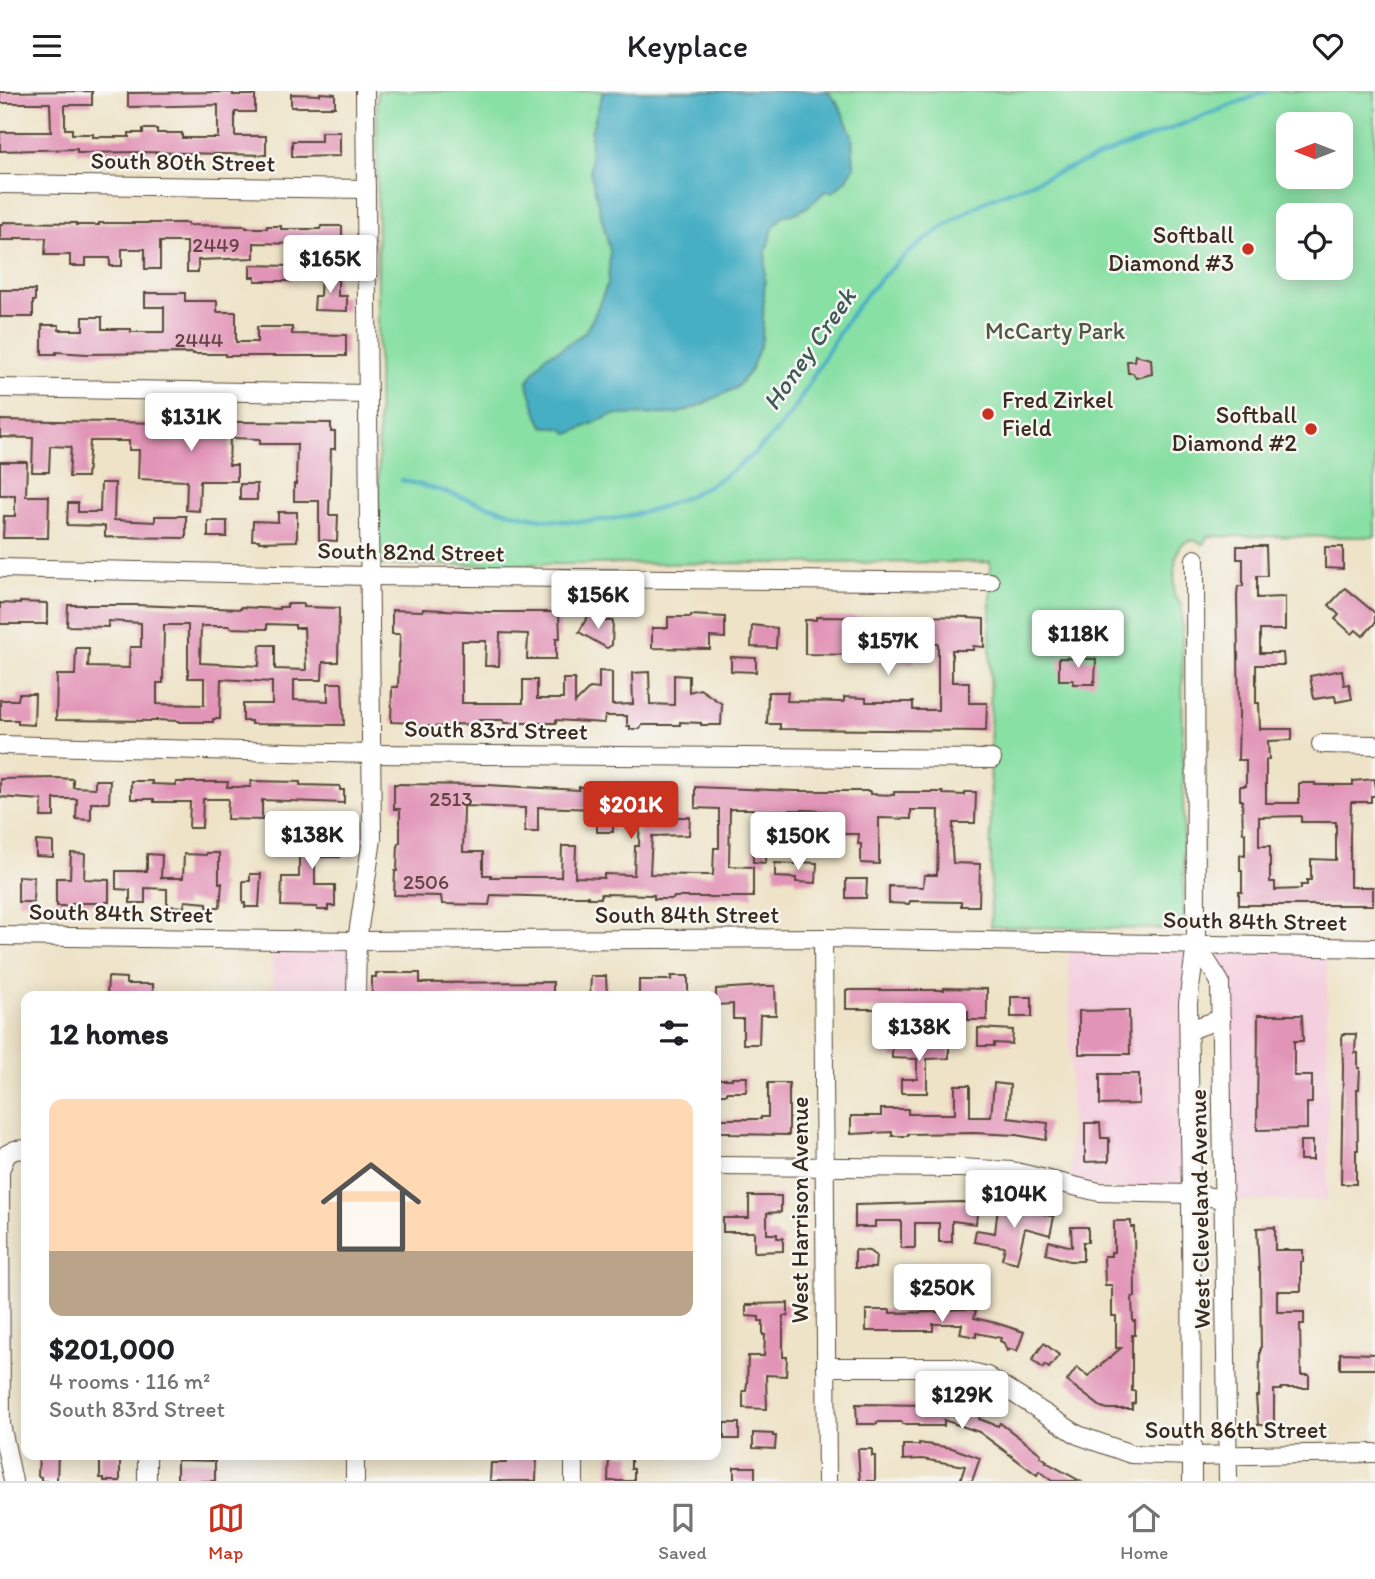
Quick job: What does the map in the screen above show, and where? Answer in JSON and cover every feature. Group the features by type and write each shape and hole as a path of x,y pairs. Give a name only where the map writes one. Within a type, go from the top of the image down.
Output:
{"street":[{"path":"356,991 357,941 372,839 365,91"},
{"name":"South 80th Street","path":"0,184 366,189"},
{"path":"0,388 368,394"},
{"name":"West Cleveland Avenue","path":"1192,1481 1188,1003 1196,944 1195,559"},
{"name":"South 82nd Street","path":"0,568 369,576 990,582"},
{"path":"1321,744 1375,745"},
{"name":"South 83rd Street","path":"0,745 372,754 992,759"},
{"name":"South 84th Street","path":"0,936 357,941 823,938 1375,948"},
{"name":"West Harrison Avenue","path":"823,938 827,1481"},
{"name":"West Cleveland Avenue","path":"1196,944 1220,982 1228,1481"},
{"path":"1189,1030 1221,1019"},
{"path":"13,1481 1,1424 0,1170 7,1154 21,1149"},
{"path":"721,1166 960,1168 1012,1171 1098,1192 1191,1194 1224,1199"},
{"name":"South 86th Street","path":"826,1367 952,1367 987,1375 1078,1435 1130,1454 1192,1456 1375,1453"},
{"path":"147,1460 147,1481"},
{"path":"355,1460 355,1481"},
{"path":"574,1460 574,1481"}],"shaded area":[{"path":"272,940 357,941 356,991 272,991"},
{"path":"1069,942 1327,947 1328,1201 1224,1199 1220,982 1197,945 1191,1194 1071,1186"}],"green space":[{"name":"McCarty Park","path":"377,91 1375,91 1375,537 1207,536 1204,544 1185,542 1179,548 1174,597 1182,607 1184,918 1181,926 1175,929 991,927 990,562 379,565"}],"water":[{"path":"605,91 827,91 839,105 852,135 854,167 847,179 833,192 825,191 802,210 784,215 774,226 766,251 762,341 751,370 736,388 676,414 612,415 569,434 563,429 543,426 527,382 545,356 585,332 608,283 610,251 590,171 591,132"}],"building":[{"path":"92,91 92,105 65,105 65,129 72,129 72,134 129,137 129,133 143,133 143,129 157,129 157,133 182,133 182,138 218,138 218,105 128,107 128,93 233,92 233,95 255,95 255,112 235,112 235,136 266,136 266,155 77,153 77,149 0,151 0,132 51,132 50,103 0,103 0,92"},
{"path":"291,94 335,94 335,107 291,107"},
{"path":"321,132 340,132 340,156 292,157 292,141 321,141"},
{"path":"188,223 246,228 281,226 281,229 342,226 342,253 319,253 319,273 302,273 302,244 254,243 254,258 198,260 198,272 187,272 187,242 160,242 160,269 145,269 145,249 122,249 122,266 110,266 110,258 86,258 86,266 70,266 70,255 45,255 46,238 0,240 0,224 76,225"},
{"path":"250,265 291,266 291,281 255,281 255,277 250,277"},
{"path":"321,274 338,274 338,296 347,296 347,311 314,310 315,296 320,296"},
{"path":"0,290 35,290 33,317 0,317"},
{"path":"145,293 185,293 185,301 217,301 217,312 236,312 236,342 257,342 257,327 292,327 292,334 346,335 346,356 42,354 42,325 59,325 59,330 83,330 83,317 102,317 102,329 164,332 164,307 145,307"},
{"path":"1135,355 1151,359 1152,374 1136,378 1133,373 1128,373 1127,361 1134,361"},
{"path":"0,420 331,423 331,432 335,432 335,449 331,449 329,515 338,515 337,541 319,540 319,501 294,501 297,444 260,444 260,439 230,438 229,465 237,465 237,481 200,481 199,511 186,510 187,481 138,479 139,450 129,450 129,441 90,441 87,477 69,477 71,447 50,446 49,472 32,472 33,438 0,437"},
{"path":"0,462 27,462 26,496 49,496 48,538 3,538 4,516 15,516 15,495 0,495"},
{"path":"101,483 115,483 114,520 155,522 155,516 186,516 186,538 105,537 105,526 67,525 68,503 78,503 78,512 100,512"},
{"path":"240,484 257,484 257,500 240,500"},
{"path":"278,512 297,512 297,541 252,540 253,521 278,522"},
{"path":"208,521 227,521 227,537 208,537"},
{"path":"1237,546 1266,546 1267,576 1257,576 1257,598 1285,597 1285,630 1260,630 1260,653 1283,653 1284,665 1256,665 1256,703 1259,703 1260,729 1292,729 1292,740 1268,741 1266,803 1299,803 1299,783 1353,785 1353,781 1375,779 1375,796 1371,796 1371,802 1351,802 1350,837 1350,887 1373,887 1373,905 1239,905 1239,892 1242,892 1240,855 1245,856 1240,786 1246,786 1246,760 1238,760 1237,595 1238,586 1243,586 1243,559 1237,559","holes":["1301,816 1301,822 1336,822 1336,860 1311,859 1311,880 1307,880 1307,885 1301,885 1301,889 1275,890 1275,882 1270,882 1270,846 1259,846 1259,817"]},
{"path":"1325,547 1343,547 1343,569 1325,568"},
{"path":"1345,588 1375,613 1375,623 1363,636 1356,630 1352,634 1335,619 1339,615 1329,605"},
{"path":"0,603 47,603 47,624 0,624"},
{"path":"287,604 304,604 304,607 339,608 338,662 323,662 322,680 294,680 294,700 328,701 328,683 342,683 344,725 251,724 251,721 243,721 243,704 272,704 272,682 221,679 220,719 213,719 213,722 56,720 57,675 75,675 76,648 89,648 88,667 129,668 130,647 141,647 141,623 108,621 108,627 67,626 68,605 241,609 287,607","holes":["267,624 304,628 306,670 275,669 275,645 260,645 259,666 200,663 201,626 267,629","164,625 188,625 188,678 204,678 204,705 157,704 157,683 163,683"]},
{"path":"392,610 559,612 560,638 556,638 556,659 527,659 528,634 500,633 499,666 485,666 486,641 462,641 462,703 523,703 523,680 537,680 537,699 563,699 563,679 575,679 575,703 590,688 599,689 599,671 612,672 612,705 633,704 632,673 649,672 650,704 674,705 674,675 689,676 689,692 700,689 722,704 721,725 680,722 680,725 642,725 640,729 630,729 630,726 627,726 627,716 605,716 604,723 556,720 556,723 504,723 504,720 479,720 479,725 455,724 455,727 391,722 392,687 398,687 400,634 392,634"},
{"path":"589,614 602,621 613,621 612,645 607,648 579,632"},
{"path":"918,616 984,619 984,647 952,650 952,682 969,682 969,703 987,703 986,731 780,729 780,724 767,724 768,692 788,692 787,701 844,702 844,697 866,698 866,702 913,702 913,710 938,710 938,644 914,643 914,663 901,663 901,640 861,640 861,655 805,654 805,620 816,620 816,617"},
{"path":"668,617 725,617 725,638 710,637 710,649 652,648 652,628 668,628"},
{"path":"752,625 777,628 776,648 751,647"},
{"path":"731,657 756,658 756,672 731,671"},
{"path":"1059,658 1096,659 1094,684 1073,684 1073,680 1059,680"},
{"path":"1342,670 1344,685 1349,684 1352,699 1336,702 1335,696 1314,699 1310,676"},
{"path":"19,694 35,694 34,725 18,724 18,720 0,720 0,700 18,700"},
{"path":"0,779 73,779 73,787 95,788 95,780 110,780 109,803 91,803 91,820 76,819 77,799 54,799 54,817 41,817 42,800 0,797"},
{"path":"131,781 176,785 176,782 228,782 227,787 251,787 251,781 340,786 340,790 344,790 344,803 262,800 262,820 227,819 228,799 203,799 202,828 189,828 190,802 131,799"},
{"path":"394,784 579,790 579,787 642,788 641,799 671,800 671,817 690,817 689,835 652,836 650,874 713,875 714,848 719,848 719,809 695,808 695,787 870,791 870,794 894,795 894,792 965,795 965,792 976,792 975,823 953,823 952,849 953,863 980,864 979,906 961,906 961,902 889,903 889,886 923,887 924,875 937,875 939,810 911,810 911,819 879,818 879,864 861,863 859,834 827,834 827,811 804,810 767,810 766,863 753,862 753,809 730,809 729,866 753,867 753,897 654,899 654,895 601,894 601,898 588,898 491,895 489,905 442,904 441,896 394,895 400,843 400,809 394,809","holes":["464,806 525,808 525,832 538,832 538,807 597,809 597,832 613,832 613,807 640,808 639,846 635,846 634,875 575,877 576,846 562,846 561,877 483,875 483,852 463,852"]},
{"path":"304,824 335,825 335,846 340,846 340,857 315,857 315,885 335,885 335,906 328,906 328,910 281,906 282,877 299,877"},
{"path":"36,841 53,842 53,857 36,856"},
{"path":"71,853 85,854 84,879 109,880 109,902 106,902 106,906 96,906 96,903 72,903 72,906 57,906 56,878 70,878"},
{"path":"219,853 219,883 222,883 220,907 207,907 207,903 185,901 184,907 168,906 167,889 145,888 145,903 130,903 130,890 116,889 116,871 147,871 147,854 162,855 161,878 183,878 184,854"},
{"path":"775,863 817,863 816,883 775,877"},
{"path":"250,874 261,874 259,907 245,907 243,903 243,881 250,881"},
{"path":"18,876 34,877 33,902 18,902"},
{"path":"846,879 867,879 866,898 846,898"},
{"path":"376,973 420,973 420,983 553,982 553,991 372,991 372,977 376,977"},
{"path":"591,976 606,976 607,991 590,991"},
{"path":"671,976 688,976 688,991 639,991 639,980 671,980"},
{"path":"108,977 126,978 126,984 153,984 153,991 107,991"},
{"path":"775,986 776,1015 760,1015 759,1044 743,1044 743,1019 733,1019 733,1004 721,1005 721,991 716,989"},
{"path":"987,989 987,1020 968,1020 968,1011 922,1010 921,1023 905,1023 905,1009 846,1009 846,990"},
{"path":"1011,997 1032,997 1032,1017 1011,1017"},
{"path":"1129,1010 1130,1054 1079,1054 1079,1011"},
{"path":"1258,1015 1302,1015 1303,1041 1294,1041 1294,1076 1312,1076 1312,1103 1307,1103 1307,1129 1257,1130"},
{"path":"978,1028 1013,1030 1012,1044 978,1046"},
{"path":"1342,1034 1356,1034 1355,1053 1358,1053 1360,1068 1357,1089 1356,1184 1341,1184"},
{"path":"892,1044 949,1045 949,1058 927,1059 927,1093 901,1093 901,1079 917,1079 917,1059 892,1058"},
{"path":"1100,1074 1139,1074 1139,1104 1100,1105"},
{"path":"747,1077 746,1092 721,1094 721,1079"},
{"path":"768,1083 789,1083 789,1135 721,1132 721,1119 768,1117"},
{"path":"994,1083 1010,1085 1008,1118 1048,1123 1046,1140 974,1133 908,1136 892,1136 892,1132 851,1134 851,1116 881,1116 881,1109 908,1109 908,1114 955,1114 955,1085 970,1085 970,1117 991,1117"},
{"path":"1085,1123 1100,1123 1101,1138 1109,1138 1109,1161 1085,1162"},
{"path":"1300,1141 1313,1141 1313,1160 1300,1160"},
{"path":"749,1196 781,1196 781,1212 767,1213 767,1234 777,1234 777,1238 783,1238 783,1251 754,1252 754,1232 723,1232 723,1218 749,1218"},
{"path":"961,1202 978,1204 976,1224 952,1221 952,1242 939,1242 939,1223 915,1223 915,1248 901,1248 901,1221 875,1221 875,1227 855,1227 855,1205"},
{"path":"998,1207 1034,1211 1054,1217 1050,1235 1025,1228 1017,1263 1002,1259 1005,1247 974,1242 976,1230 995,1233"},
{"path":"1114,1221 1131,1221 1131,1227 1134,1227 1135,1297 1132,1297 1135,1335 1132,1335 1132,1391 1135,1391 1135,1403 1132,1404 1132,1409 1101,1407 1067,1381 1077,1367 1088,1376 1121,1348 1116,1348 1112,1285 1105,1285 1104,1256 1111,1256 1111,1252 1114,1252"},
{"path":"1071,1227 1088,1227 1088,1242 1083,1242 1083,1261 1069,1261 1046,1254 1049,1241 1072,1247"},
{"path":"1275,1227 1275,1250 1303,1250 1301,1291 1277,1291 1277,1312 1304,1312 1304,1324 1300,1324 1301,1375 1309,1375 1309,1388 1274,1390 1274,1426 1258,1425 1256,1396 1259,1396 1261,1350 1257,1228"},
{"path":"855,1250 869,1251 876,1256 875,1268 855,1268"},
{"path":"788,1303 788,1316 783,1316 786,1376 766,1375 767,1409 743,1408 748,1356 764,1356 765,1335 763,1321 759,1321 759,1317 746,1316 746,1305"},
{"path":"866,1310 890,1310 890,1313 976,1310 974,1318 1024,1332 1017,1351 1007,1351 1004,1343 1000,1341 1001,1338 976,1333 976,1337 960,1334 962,1324 933,1324 933,1331 866,1331"},
{"path":"1044,1343 1059,1355 1049,1368 1045,1365 1043,1368 1032,1360"},
{"path":"1340,1353 1375,1354 1375,1369 1340,1369"},
{"path":"856,1404 944,1404 944,1409 962,1409 963,1406 981,1413 979,1419 998,1426 1000,1423 1041,1454 1046,1462 1080,1481 1052,1481 1039,1471 1037,1475 979,1432 944,1420 944,1426 919,1426 902,1422 857,1424"},
{"path":"724,1423 739,1423 739,1439 724,1439"},
{"path":"753,1433 776,1436 775,1449 753,1448"},
{"path":"919,1443 952,1448 980,1458 972,1481 960,1481 965,1466 922,1459 903,1460 903,1445"},
{"path":"858,1449 872,1449 872,1456 875,1456 875,1481 860,1481"},
{"path":"39,1460 58,1460 57,1481 41,1481 38,1476"},
{"path":"100,1460 120,1460 120,1481 104,1481 104,1478 100,1478"},
{"path":"177,1460 215,1461 215,1481 177,1479"},
{"path":"506,1460 537,1460 536,1481 490,1481 491,1463 506,1463"},
{"path":"609,1460 631,1460 634,1481 608,1481"},
{"path":"734,1467 755,1467 755,1481 734,1480"}],"waterway":[{"name":"Honey Creek","path":"402,480 509,512 561,521 594,521 626,516 688,496 717,481 768,441 793,411 841,329 864,297 899,261 941,228 987,200 1268,91"}],"place":[{"name":"Softball Diamond #3","path":"1248,249"},
{"name":"Fred Zirkel Field","path":"988,414"},
{"name":"Softball Diamond #2","path":"1311,429"}]}
